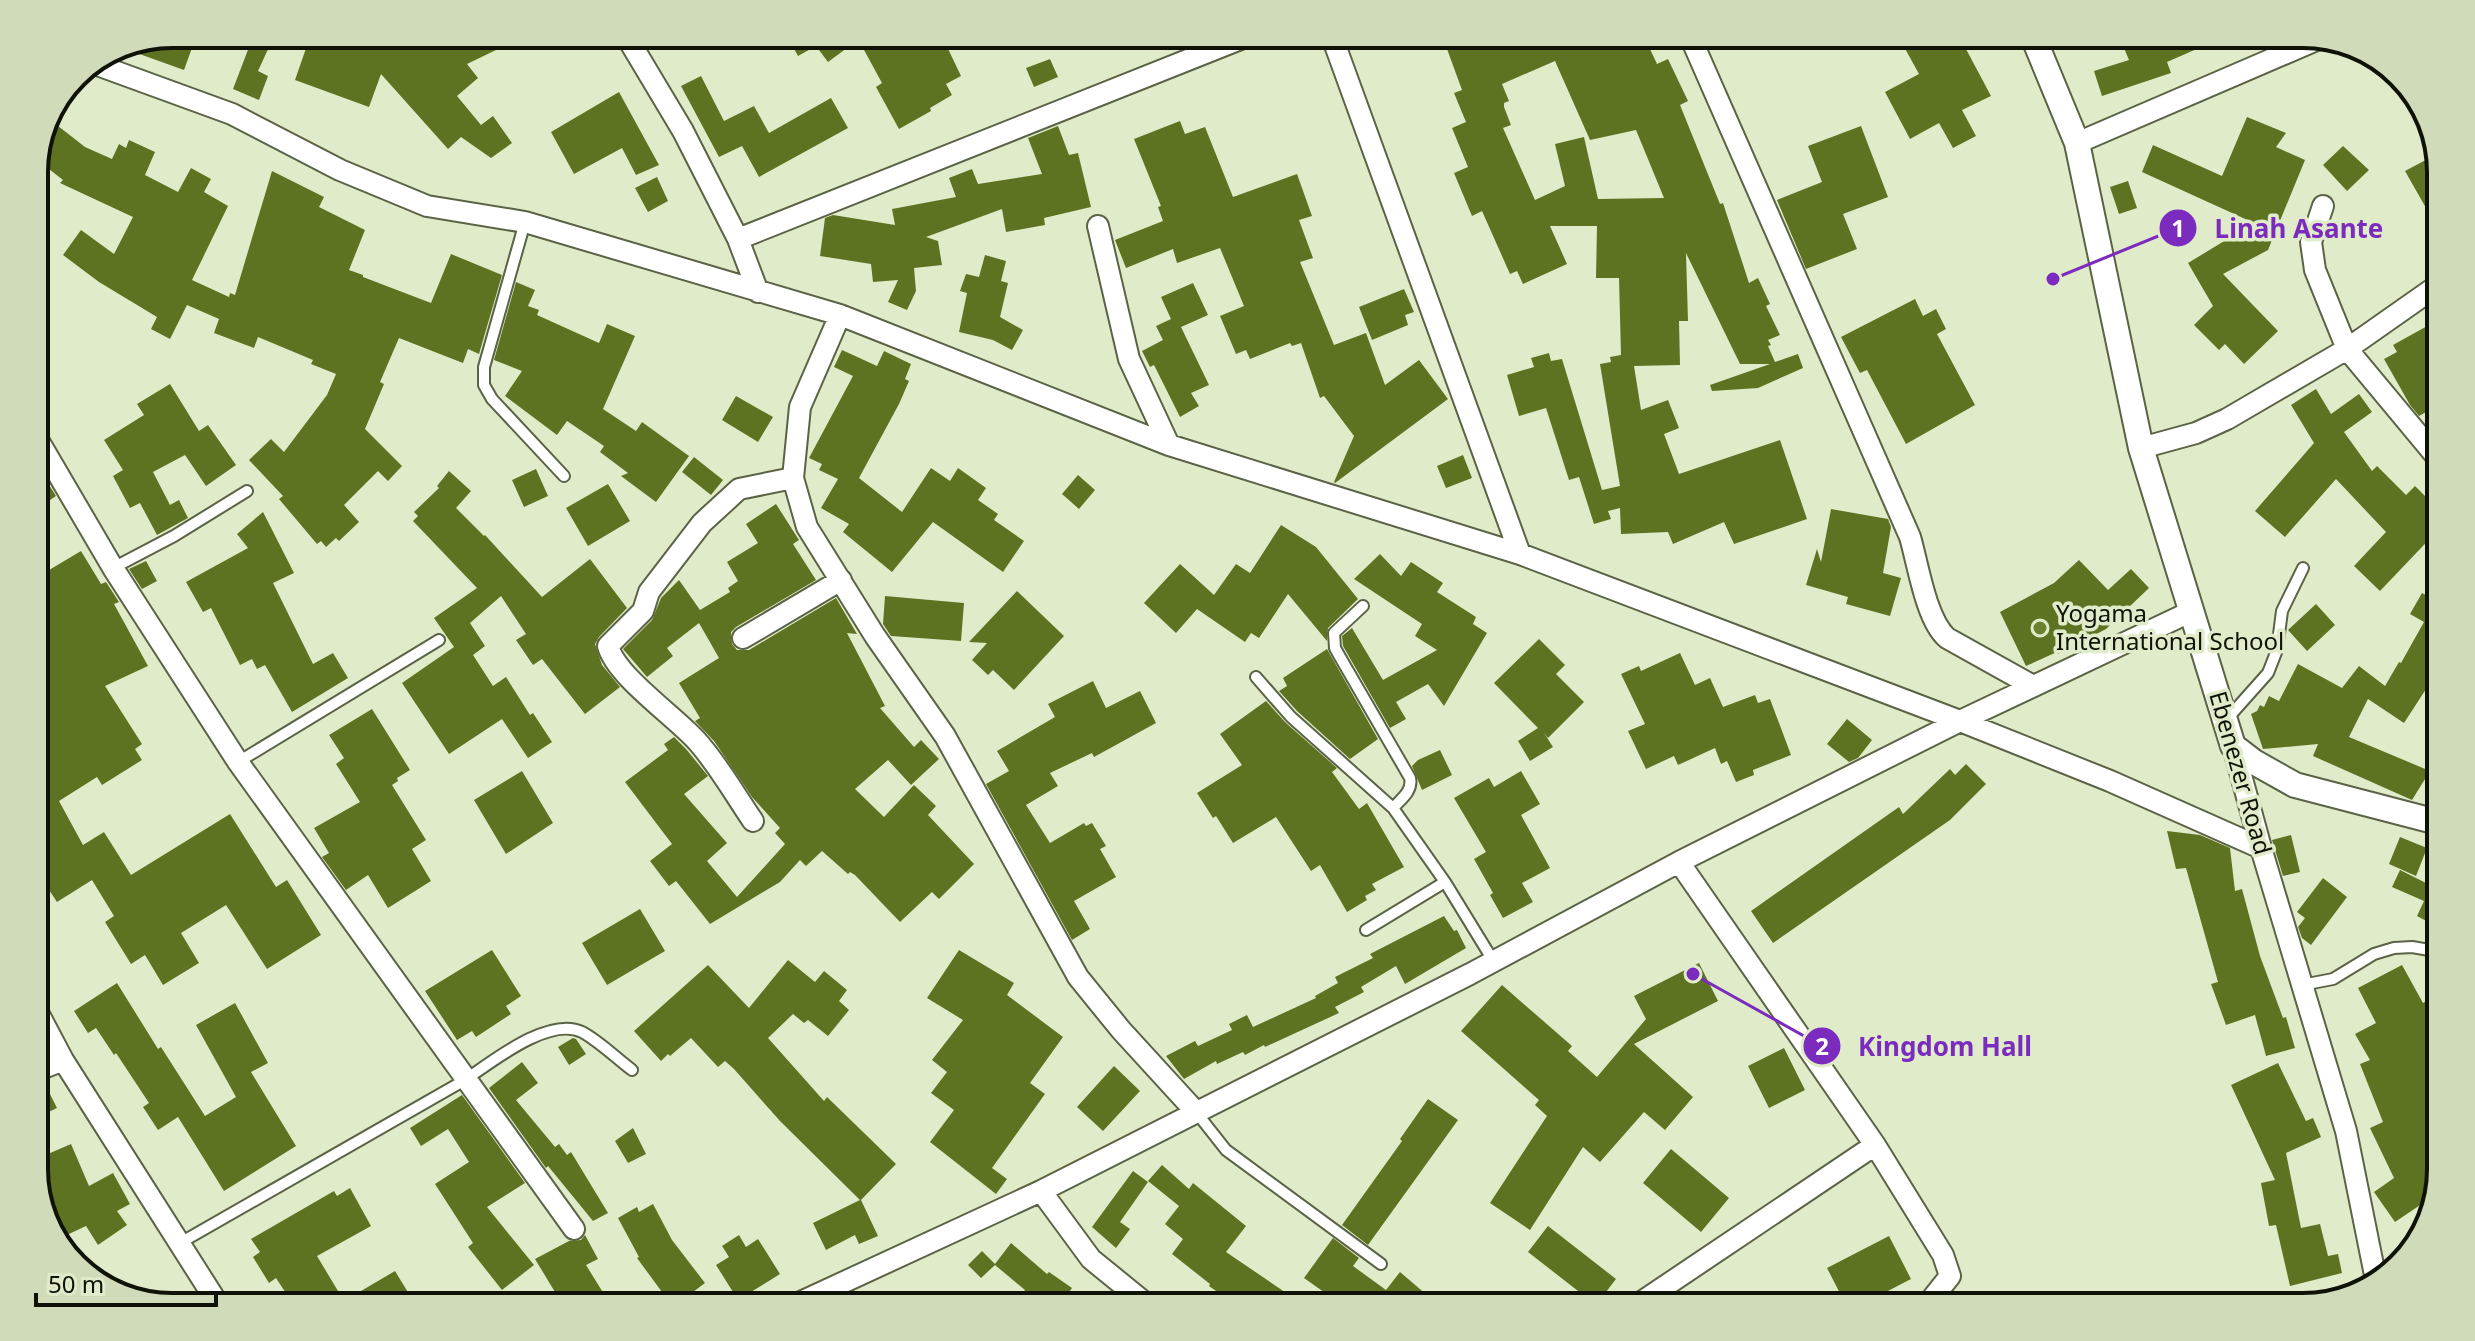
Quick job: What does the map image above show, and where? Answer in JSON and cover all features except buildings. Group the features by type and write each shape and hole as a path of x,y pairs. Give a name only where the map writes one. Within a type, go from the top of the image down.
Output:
{"street":[{"path":"632,48 683,131 738,239 758,292"},
{"path":"738,239 1218,48"},
{"path":"1336,48 1520,554"},
{"path":"1695,48 1910,537 1938,630 2033,686"},
{"name":"Ebenezer Road","path":"2038,48 2077,143 2141,448 2226,721 2346,1131 2374,1270"},
{"path":"2077,143 2298,48"},
{"path":"105,68 232,114 340,170 427,206 525,222 840,315 1169,445 1520,554 1960,721 2110,781 2261,848"},
{"path":"2323,206 2311,242 2315,270 2347,349 2427,445"},
{"path":"1098,226 1129,359 1169,445"},
{"path":"2141,448 2196,433 2227,419 2347,349 2427,293"},
{"path":"840,315 800,407 793,478 807,527 875,636 945,736 1078,977 1121,1030 1196,1112"},
{"path":"48,457 113,568 238,762 574,1229"},
{"path":"753,821 698,742 633,683 610,656 608,646 643,611 649,592 702,523 739,489 793,478"},
{"path":"743,638 841,580"},
{"path":"822,1293 1041,1191 1494,962 1585,910 1679,862 1960,721 2192,611"},
{"path":"2233,746 2295,785 2427,819"},
{"path":"1679,862 1875,1145 1943,1255 1950,1276 1937,1293"},
{"path":"48,1032 211,1293"},
{"path":"48,1066 63,1060"},
{"path":"1655,1293 1875,1145"},
{"path":"1041,1191 1091,1259 1133,1293"}],"lane":[{"path":"525,222 484,367 484,385 492,399 564,476"},
{"path":"113,568 174,536 247,491"},
{"path":"2226,721 2268,673 2277,650 2282,611 2303,568"},
{"path":"1363,606 1334,633 1333,642 1410,778 1412,785 1409,791 1393,808"},
{"path":"238,762 439,640"},
{"path":"1256,677 1291,717 1393,808 1445,882 1494,962"},
{"path":"1366,930 1445,882"},
{"path":"2302,985 2333,979 2374,954 2394,948 2427,950"},
{"path":"180,1243 465,1080 503,1054 560,1027 582,1032 632,1070"},
{"path":"1196,1112 1226,1150 1381,1264"}],"place":[{"name":"Linah Asante","path":"2053,279"},
{"name":"Yogama International School","path":"2040,628"},
{"name":"Kingdom Hall","path":"1693,974"}]}
